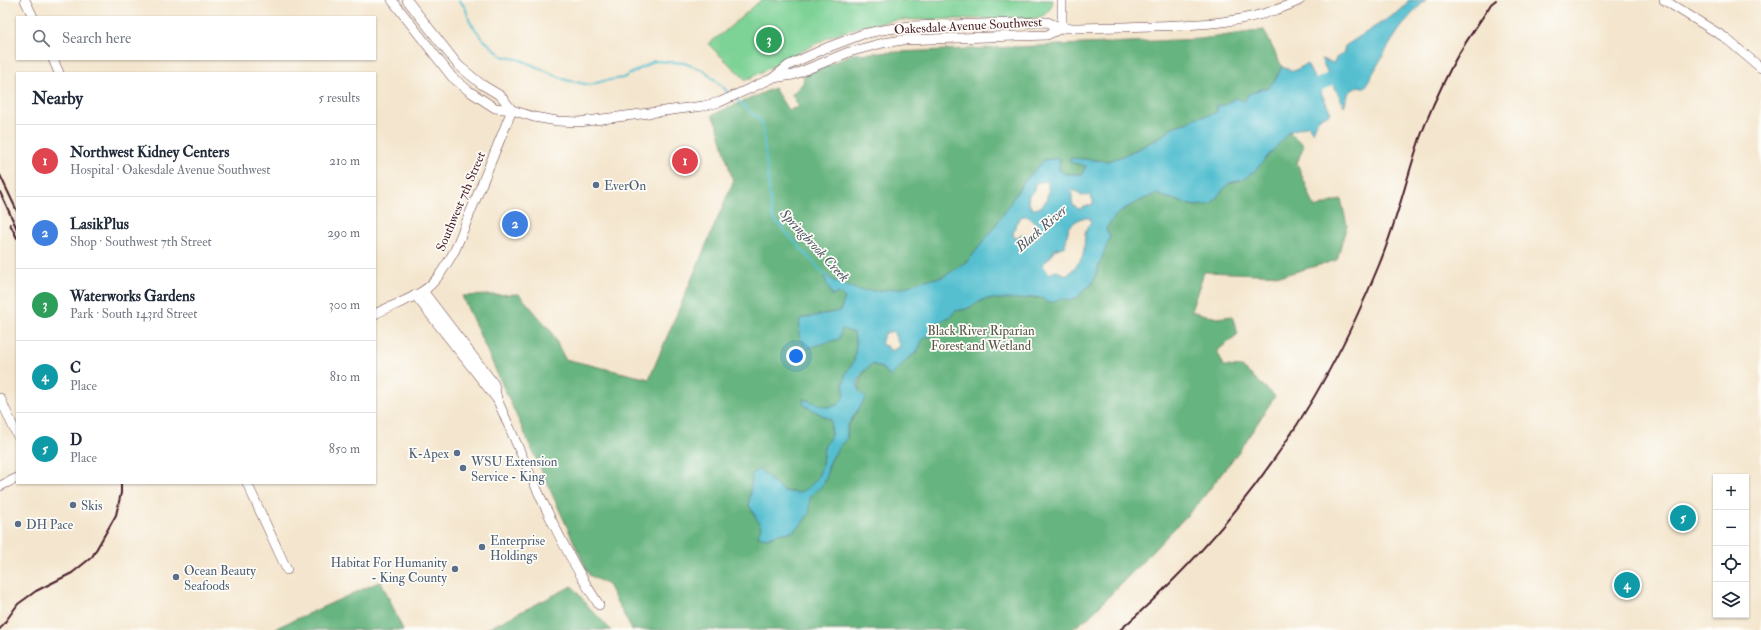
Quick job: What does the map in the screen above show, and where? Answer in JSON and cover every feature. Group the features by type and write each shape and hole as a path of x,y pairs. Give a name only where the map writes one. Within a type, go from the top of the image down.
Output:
{"street":[{"path":"25,0 33,16"},
{"name":"Oakesdale Avenue Southwest","path":"392,0 452,78 495,108 512,110 534,117 557,121 579,122 703,106 720,102 773,78 789,65 863,34 910,26 1047,22 1062,28"},
{"path":"401,0 411,13 422,19"},
{"path":"407,0 458,65 481,84 501,96 512,110"},
{"path":"1062,0 1062,28 1196,25 1218,23 1263,15 1300,0"},
{"path":"1664,0 1724,37 1761,68"},
{"name":"Oakesdale Avenue Southwest","path":"773,78 792,75 849,52 883,43 903,40 1047,35 1062,28"},
{"path":"52,60 58,72"},
{"name":"Southwest 7th Street","path":"376,314 419,293 436,279 455,250 512,110"},
{"path":"419,293 494,384 497,399 544,506 579,574 599,605"},
{"path":"0,398 16,433"},
{"path":"0,486 16,478"},
{"path":"247,484 287,570"}],"green space":[{"path":"761,0 1053,0 1048,12 1037,18 894,20 862,26 831,36 746,80 708,44"},
{"name":"Black River Riparian Forest and Wetland","path":"1264,30 1282,67 1275,80 1267,89 1261,89 1244,101 1235,98 1225,105 1217,106 1217,112 1197,117 1188,122 1172,127 1168,132 1144,146 1120,157 1108,161 1070,158 1071,162 1086,166 1082,174 1065,174 1059,170 1060,158 1044,160 1023,183 995,226 969,260 943,277 925,280 902,288 871,291 858,290 832,280 825,275 833,296 838,292 845,298 840,311 800,319 846,329 854,333 856,345 854,361 846,373 843,385 845,395 838,405 827,407 803,399 804,405 831,420 831,435 824,448 822,465 817,479 808,488 798,493 783,491 759,469 752,474 749,505 759,520 767,538 777,534 792,532 813,492 825,482 830,462 839,446 847,438 849,425 858,405 862,375 872,364 881,368 891,377 906,360 917,352 922,339 935,333 936,324 951,316 955,311 966,309 985,299 1079,297 1084,289 1091,286 1110,237 1106,229 1110,222 1127,207 1156,194 1194,206 1211,204 1229,183 1242,180 1265,160 1272,149 1289,132 1304,145 1297,163 1315,208 1341,199 1347,225 1337,260 1284,275 1204,272 1191,311 1217,318 1232,316 1238,334 1217,351 1224,366 1242,367 1275,396 1240,450 1198,504 1090,616 1071,630 632,630 608,585 589,575 462,296 519,294 551,331 565,359 649,379 733,182 718,127 712,115 774,88 788,110 799,107 792,94 803,83 804,75 852,54 1200,39"},
{"path":"381,581 403,630 276,630 276,628"},
{"path":"572,586 588,606 611,630 485,630"}],"water":[{"path":"1409,0 1426,0 1407,19 1399,30 1365,88 1359,86 1349,92 1344,106 1321,59 1334,63 1336,58 1343,54 1345,46 1401,10"},
{"path":"1307,64 1331,113 1318,119 1313,132 1308,125 1289,132 1254,172 1242,180 1229,183 1211,204 1194,206 1156,194 1127,207 1110,222 1106,229 1110,237 1091,286 1084,289 1079,297 1069,301 1062,298 1054,302 1046,302 1042,298 1032,297 1024,299 985,299 966,309 955,311 951,316 936,324 935,333 923,339 917,352 906,360 891,377 882,368 872,364 866,369 858,382 861,393 866,398 847,426 847,438 832,459 828,467 825,481 821,487 812,494 809,505 810,512 801,525 792,532 777,534 767,538 758,536 761,527 749,505 752,474 759,469 783,491 798,493 808,488 817,479 822,465 824,448 831,435 831,420 804,405 803,399 827,407 838,405 845,395 843,385 846,373 854,361 856,345 854,333 842,329 839,339 807,348 799,336 800,319 840,311 845,298 838,293 832,296 825,279 825,274 832,280 858,290 871,291 902,288 925,280 943,277 969,260 995,226 1023,183 1044,160 1060,158 1059,170 1065,174 1082,174 1086,166 1070,162 1070,158 1108,161 1120,157 1144,146 1168,132 1172,127 1188,122 1197,117 1217,112 1217,106 1225,105 1235,98 1244,101 1247,98 1247,95 1261,89 1267,89 1275,80 1282,67 1294,71","holes":["1046,181 1048,183 1048,193 1046,201 1041,207 1032,209 1028,201 1029,195 1034,191 1035,183","1072,190 1078,192 1081,196 1089,195 1093,200 1093,204 1079,209 1074,206 1072,202","1022,216 1027,216 1037,224 1040,233 1038,237 1034,239 1021,234 1018,238 1015,238 1013,234 1016,223","1081,218 1090,218 1091,222 1085,233 1082,258 1068,275 1056,271 1049,274 1042,264 1049,259 1054,250 1065,246 1069,226","893,331 900,347 890,351 888,347 881,344 884,334"]}],"waterway":[{"name":"Springbrook Creek","path":"459,0 465,7 470,22 483,39 502,56 521,60 566,80 590,85 603,81 623,78 654,61 684,63 705,71 730,94"},
{"name":"Black River","path":"1303,93 1346,71"},
{"name":"Springbrook Creek","path":"735,98 762,122 772,217 826,276"}],"railway":[{"path":"1120,630 1162,591 1201,551 1237,508 1271,463 1302,416 1331,367 1356,317 1379,265 1396,218 1420,138 1440,91 1462,49 1491,4 1496,0"},
{"path":"0,175 16,209"},
{"path":"0,192 16,227"},
{"path":"10,224 16,236"},
{"path":"0,629 18,604 36,591 72,573 92,557 116,515 121,493 121,484"}],"place":[{"name":"Waterworks Gardens","path":"769,40"},
{"name":"Northwest Kidney Centers","path":"685,161"},
{"name":"EverOn","path":"596,185"},
{"name":"LasikPlus","path":"515,224"},
{"name":"K-Apex","path":"457,453"},
{"name":"WSU Extension Service - King","path":"463,468"},
{"name":"Skis","path":"73,505"},
{"name":"D","path":"1683,518"},
{"name":"DH Pace","path":"18,524"},
{"name":"Enterprise Holdings","path":"482,547"},
{"name":"Habitat For Humanity - King County","path":"455,569"},
{"name":"Ocean Beauty Seafoods","path":"176,577"},
{"name":"C","path":"1627,585"}]}
